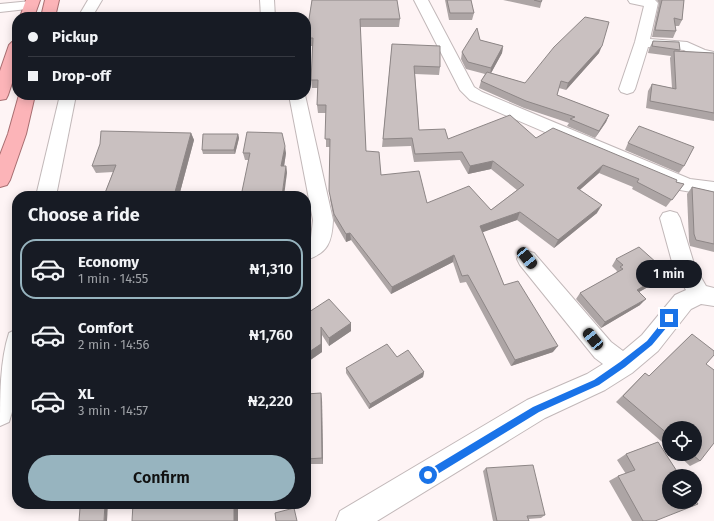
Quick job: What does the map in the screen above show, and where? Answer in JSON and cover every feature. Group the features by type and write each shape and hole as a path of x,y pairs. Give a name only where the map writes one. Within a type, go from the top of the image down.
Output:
{"highway":[{"path":"49,12 52,0"},
{"path":"0,95 12,60"},
{"path":"0,180 9,136 25,100"}],"street":[{"path":"0,4 2,0"},
{"path":"88,12 95,0"},
{"path":"267,0 268,12"},
{"path":"421,0 468,90 476,96 687,185 714,189"},
{"path":"627,89 642,42 650,3 635,0"},
{"path":"0,8 30,7"},
{"path":"642,42 677,44 687,46 700,53 714,56"},
{"path":"47,191 67,100"},
{"path":"298,100 323,220 321,241 316,247 311,250"},
{"path":"350,521 536,410 596,382 623,365 650,343 683,302 706,296 685,269 670,218"},
{"path":"527,258 603,350 623,365"},
{"path":"0,413 12,365"}],"building":[{"path":"312,0 397,0 400,19 360,19 366,151 379,152 381,175 419,171 427,203 469,186 491,210 524,185 493,161 470,166 462,152 415,154 412,138 383,139 392,44 440,46 440,67 414,66 419,130 445,129 448,139 510,115 536,138 553,128 677,180 676,182 684,184 672,200 637,182 639,179 603,165 577,188 602,205 558,240 520,212 480,226 504,285 518,281 558,346 515,360 468,275 462,276 454,255 392,287 350,233 346,234 334,214 329,191 330,139 325,139 326,105 317,105 318,80 311,80 313,38 311,38 310,12"},
{"path":"447,0 471,0 474,13 450,13"},
{"path":"662,0 684,0 682,20 674,18 676,31 655,30"},
{"path":"585,17 609,22 602,46 568,83 561,81 557,95 609,115 599,131 570,119 575,117 526,101 481,81 487,72 525,83 554,47"},
{"path":"477,28 480,40 503,46 491,68 468,62 462,52"},
{"path":"653,41 679,42 680,50 652,46"},
{"path":"674,51 714,53 714,113 650,101 652,84 676,89"},
{"path":"639,126 694,147 684,166 628,143"},
{"path":"101,131 191,133 175,191 106,191 116,165 92,166 100,144"},
{"path":"247,132 282,133 285,146 281,166 286,166 283,191 242,191 250,153 243,153"},
{"path":"203,134 238,134 234,150 202,150"},
{"path":"692,187 714,192 714,244 696,240 694,234"},
{"path":"639,247 667,272 637,290 646,299 605,322 580,293 623,269 620,267 623,265 616,259"},
{"path":"329,299 351,323 329,338 321,327 321,344 311,351 311,311"},
{"path":"692,334 714,351 714,355 706,364 714,370 714,443 702,458 702,421 662,421 662,429 623,396 645,373 649,376"},
{"path":"387,344 397,357 408,350 424,372 370,404 346,368"},
{"path":"321,393 322,458 311,459 311,394"},
{"path":"658,442 662,448 662,461 670,461 675,469 662,469 662,509 685,509 655,521 643,521 618,476 635,470 626,454"},
{"path":"533,465 545,515 527,516 529,521 497,521 486,468"},
{"path":"80,509 105,509 104,521 79,521"},
{"path":"133,509 234,509 234,521 132,521"},
{"path":"294,509 297,521 276,521 275,513"}],"route":[{"path":"428,475 536,410 596,382 623,365 650,343 669,318"}]}
